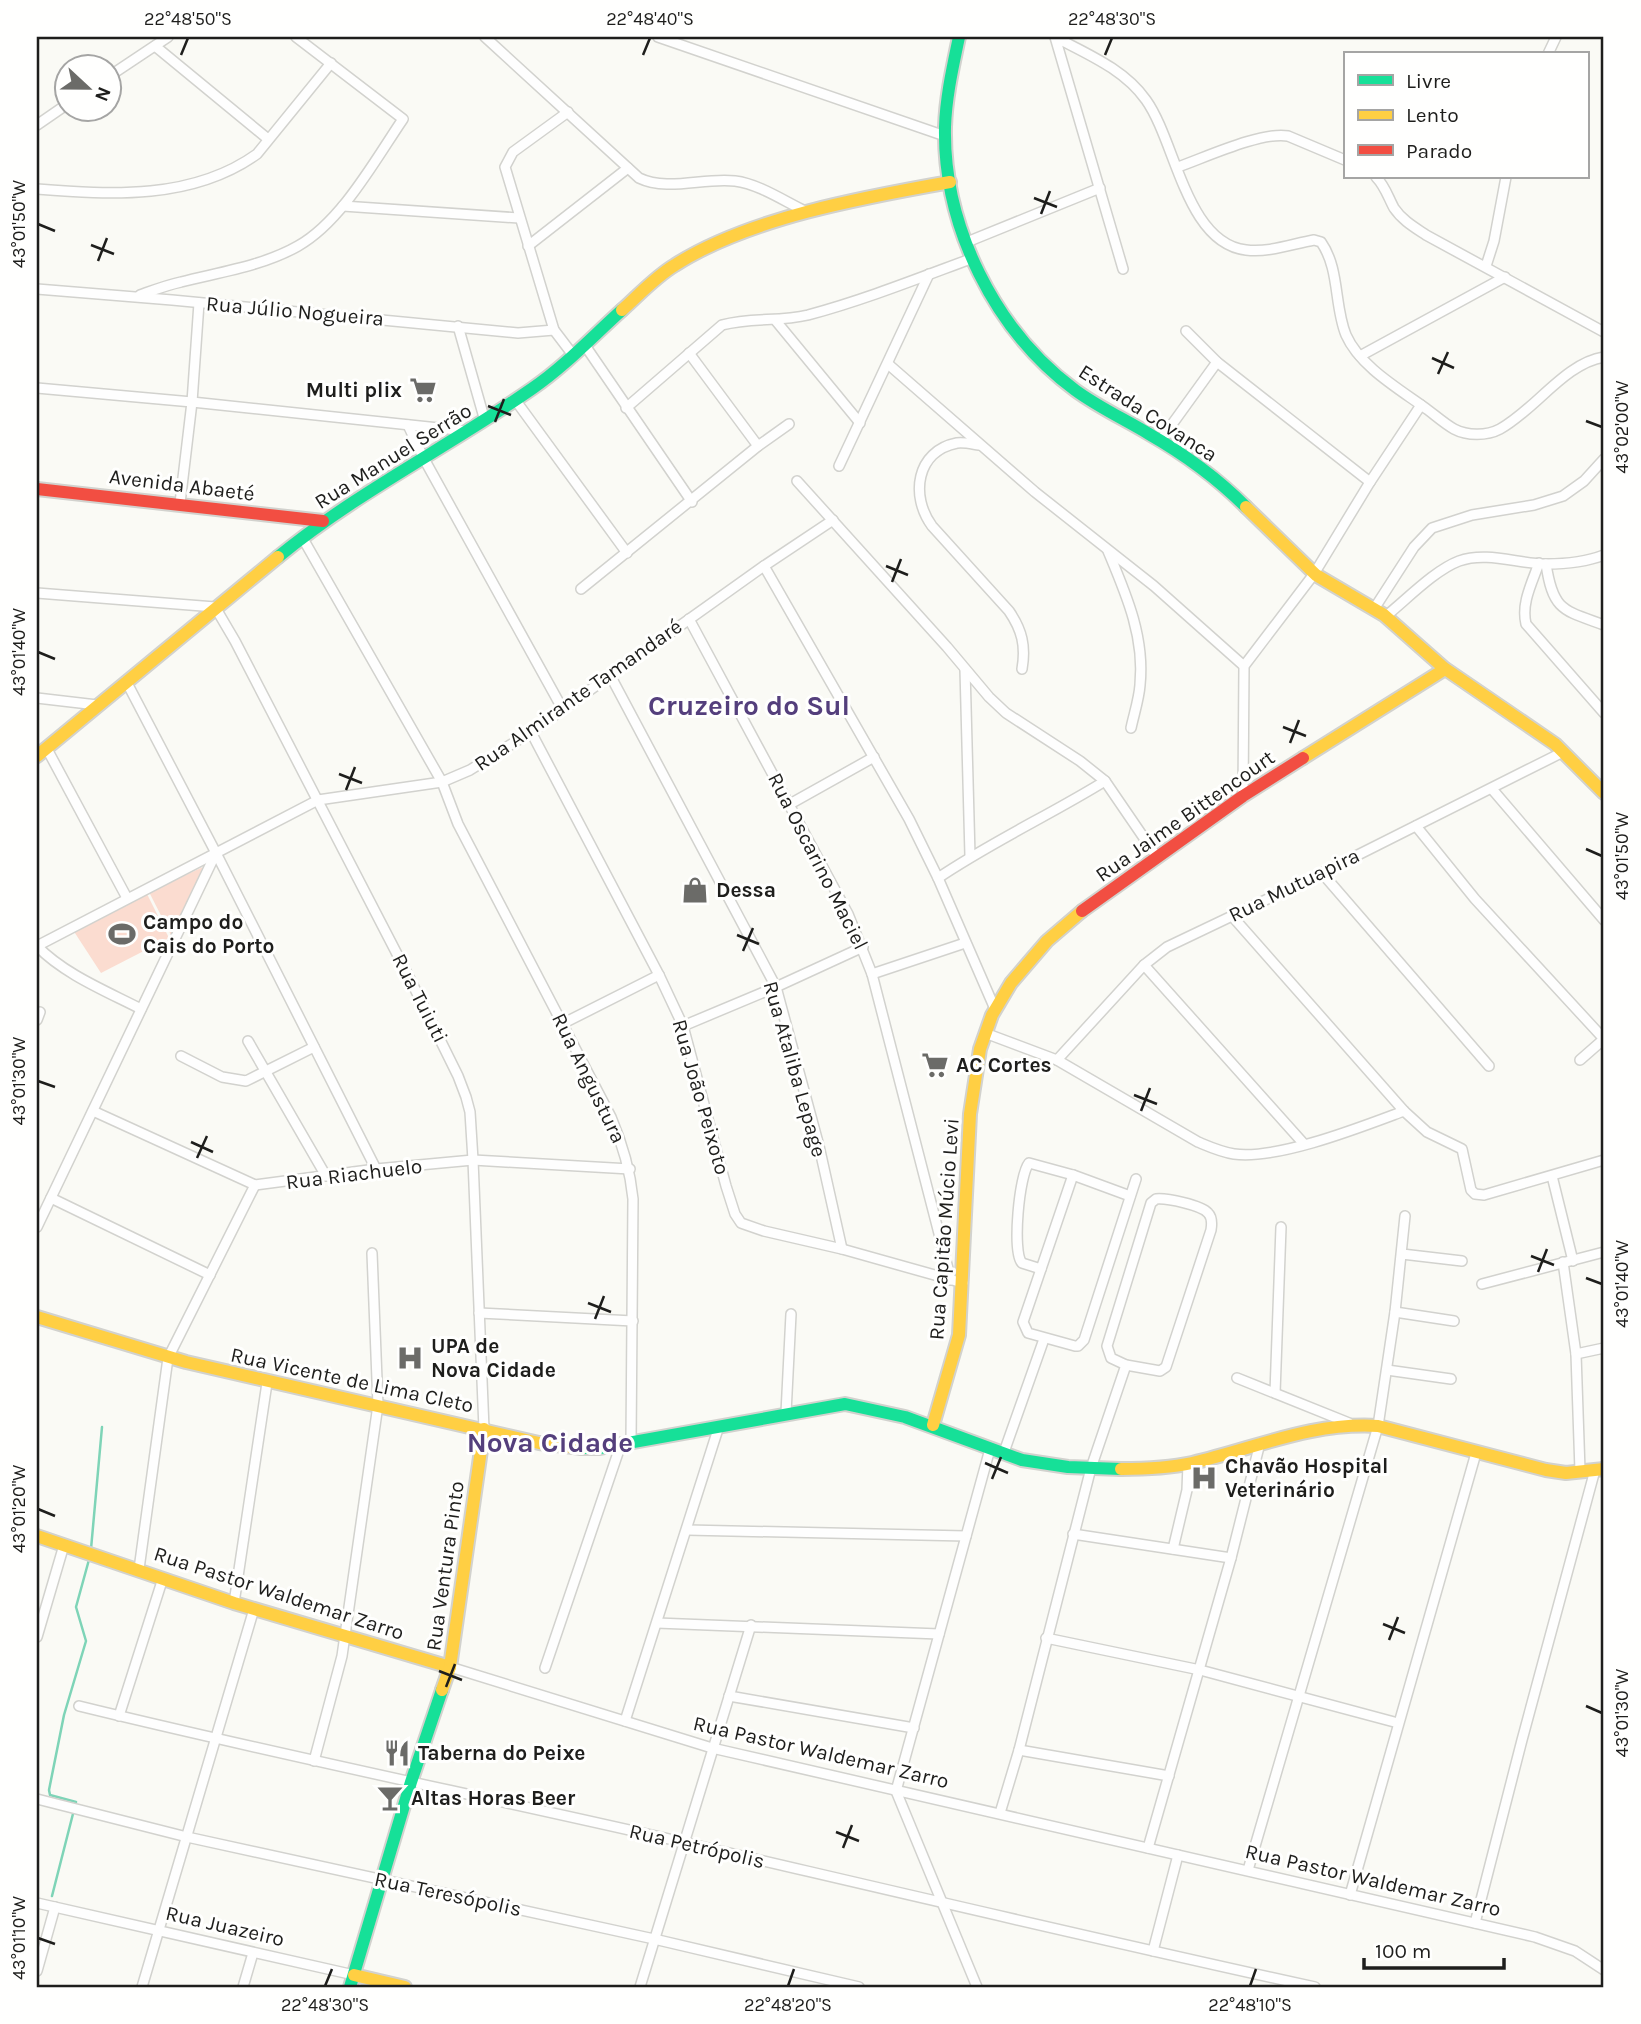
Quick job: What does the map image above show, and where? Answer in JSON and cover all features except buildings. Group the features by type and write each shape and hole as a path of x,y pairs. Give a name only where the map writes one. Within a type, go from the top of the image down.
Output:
{"street":[{"path":"122,68 169,37"},
{"path":"134,297 178,282 263,262 286,253 312,237 342,206 403,119 296,37"},
{"path":"485,37 639,178 658,184 725,181 747,184 805,211"},
{"path":"657,37 945,136"},
{"name":"Estrada Covanca","path":"959,37 953,64 945,136 950,182 967,242 988,292 1045,364 1072,388 1160,441 1228,491 1314,574 1335,589 1386,616 1445,669 1540,733 1604,793"},
{"path":"1055,37 1111,68 1133,84 1156,116 1183,184 1202,221 1223,243 1245,250 1261,250 1314,240 1321,242 1333,271 1345,332 1352,346 1360,356 1455,430 1492,433 1532,406 1583,363 1604,357"},
{"path":"1055,37 1123,269"},
{"path":"155,46 268,139"},
{"path":"37,189 109,194 163,189 222,173 243,164 257,153 331,62"},
{"path":"568,112 513,152 505,167 554,330 573,355"},
{"path":"37,125 52,115"},
{"path":"1178,167 1277,135 1287,136 1344,160"},
{"path":"528,246 628,169"},
{"path":"1378,178 1396,210 1426,235 1604,332"},
{"path":"1486,266 1494,241 1506,178"},
{"name":"Rua Manuel Serrão","path":"42,752 302,537 548,378 663,273 690,254 713,243 805,211 950,182"},
{"path":"967,242 1100,188"},
{"path":"342,206 519,218"},
{"path":"626,408 722,325 742,320 776,321 806,315 973,258"},
{"path":"839,466 929,274"},
{"path":"1360,356 1505,277"},
{"name":"Rua Júlio Nogueira","path":"37,289 518,333 554,330"},
{"path":"180,503 192,402 199,303"},
{"path":"776,321 860,423"},
{"path":"457,326 485,421"},
{"path":"1186,331 1217,362 1370,482"},
{"path":"584,344 692,502"},
{"path":"690,353 758,446"},
{"path":"1160,441 1217,362"},
{"path":"888,364 1035,492 1154,586 1244,666"},
{"path":"37,388 468,431"},
{"path":"516,401 627,553"},
{"path":"1243,796 1244,666 1314,574 1421,405"},
{"path":"581,590 758,446 789,424"},
{"path":"408,425 423,457 562,708"},
{"path":"981,445 960,442 942,449 932,457 921,474 919,502 924,516 932,526 1017,623 1024,645 1022,669"},
{"path":"1374,609 1414,547 1432,528 1472,515 1534,505 1563,496 1584,481 1604,459"},
{"path":"797,481 989,697 1006,713 1080,761 1105,781 1157,857"},
{"name":"Avenida Abaeté","path":"37,489 323,521"},
{"name":"Rua Almirante Tamandaré","path":"37,946 318,800 442,782 482,764 833,520"},
{"name":"Rua Angustura","path":"302,537 442,782 458,824 611,1117 631,1169 634,1321 626,1443 545,1668"},
{"path":"1107,549 1139,634 1140,688 1131,728"},
{"path":"1386,616 1435,576 1459,561 1492,558 1543,564 1588,561 1604,555"},
{"path":"1543,564 1556,602 1562,608 1604,625"},
{"path":"1543,564 1525,603 1527,624 1604,713"},
{"path":"764,566 909,819 995,1009"},
{"path":"37,593 215,607"},
{"name":"Rua Tuiuti","path":"215,607 236,641 458,1076 470,1112 484,1429"},
{"name":"Rua Oscarino Maciel","path":"689,619 790,804 863,947 957,1281"},
{"path":"965,669 970,856"},
{"name":"Rua Jaime Bittencourt","path":"985,1033 995,1009 1020,969 1051,936 1075,916 1243,796 1445,669"},
{"name":"Rua Ataliba Lepage","path":"610,675 776,987 819,1146 842,1249"},
{"path":"126,681 376,1169"},
{"path":"37,698 97,705"},
{"name":"Rua João Peixoto","path":"531,732 659,975 683,1026 735,1214 741,1223 750,1228 842,1249 957,1281"},
{"path":"42,752 127,898"},
{"name":"Rua Mutuapira","path":"1057,1060 1144,965 1167,947 1563,752"},
{"path":"790,804 874,757"},
{"path":"938,878 970,856 1105,781"},
{"path":"1492,789 1604,920"},
{"path":"1416,826 1475,899 1604,1039 1580,1060"},
{"path":"37,1227 216,853"},
{"path":"1322,873 1489,1066"},
{"path":"1232,916 1404,1111 1426,1132 1462,1149 1471,1190 1478,1195 1604,1160"},
{"path":"872,974 965,943"},
{"path":"37,946 66,969 141,1009"},
{"path":"683,1026 863,947"},
{"path":"1144,965 1304,1144"},
{"path":"562,1024 659,975"},
{"path":"985,1033 1057,1060 1217,1151 1256,1155 1304,1144 1404,1111"},
{"name":"Rua Capitão Múcio Levi","path":"933,1425 955,1355 957,1281 971,1120 977,1063 985,1033"},
{"path":"248,1041 326,1176"},
{"path":"181,1056 233,1080 246,1081 314,1047"},
{"name":"Rua Riachuelo","path":"93,1111 255,1185 376,1169 473,1160 631,1169"},
{"path":"1041,1269 1022,1263 1017,1257 1020,1199 1024,1170 1029,1163 1073,1175 1130,1196"},
{"path":"1073,1175 1023,1322 1028,1333 1074,1346 1084,1340 1136,1179"},
{"path":"1552,1176 1568,1261 1576,1354 1580,1472"},
{"path":"139,1569 168,1359 255,1185"},
{"path":"51,1198 210,1275"},
{"path":"1156,1199 1167,1199 1204,1210 1210,1216 1211,1230 1166,1367 1157,1371 1126,1365 1111,1357 1107,1346 1151,1203 1156,1199"},
{"path":"1248,1870 1378,1426 1395,1312 1405,1216"},
{"path":"1275,1394 1281,1227"},
{"path":"313,1761 342,1656 378,1405 372,1252"},
{"path":"1482,1284 1604,1252"},
{"path":"1402,1254 1462,1261"},
{"path":"1395,1312 1454,1321"},
{"path":"479,1313 634,1321"},
{"path":"786,1413 791,1314"},
{"name":"Rua Vicente de Lima Cleto","path":"37,1317 168,1359 566,1449 600,1448 845,1404 873,1407 933,1425 1003,1455 1050,1465 1091,1468 1188,1464 1313,1428 1353,1424 1378,1426 1546,1471 1580,1472 1600,1469"},
{"path":"1003,1455 1044,1339"},
{"path":"1576,1354 1604,1348"},
{"path":"1000,1813 1019,1750 1091,1468 1126,1365"},
{"path":"1387,1370 1451,1378"},
{"path":"1237,1378 1353,1424"},
{"path":"234,1603 267,1383"},
{"path":"625,1721 719,1426"},
{"name":"Rua Ventura Pinto","path":"352,1981 411,1782 450,1667 484,1429"},
{"path":"1148,1848 1231,1558 1260,1443"},
{"path":"977,1987 896,1791 990,1449"},
{"path":"1350,1895 1476,1453"},
{"path":"1172,1549 1188,1490 1188,1464"},
{"path":"1475,1923 1518,1753 1600,1469"},
{"path":"687,1530 966,1536"},
{"path":"1073,1534 1231,1558"},
{"name":"Rua Pastor Waldemar Zarro","path":"37,1536 234,1603 345,1634 712,1748 1550,1941 1574,1951 1604,1970"},
{"path":"37,1637 64,1545"},
{"path":"119,1716 163,1578"},
{"path":"142,1987 254,1609"},
{"path":"657,1623 939,1634"},
{"path":"640,1987 751,1625"},
{"path":"1046,1639 1200,1670 1398,1723"},
{"path":"729,1696 914,1728"},
{"name":"Rua Petrópolis","path":"79,1706 1315,1987"},
{"path":"1019,1750 1170,1776"},
{"name":"Rua Teresópolis","path":"37,1799 187,1837 654,1939 859,1987"},
{"path":"1153,1951 1178,1855"},
{"name":"Rua Juazeiro","path":"37,1903 253,1953 352,1981 405,1987"},
{"path":"37,1971 55,1907"},
{"path":"243,1987 253,1953"}],"shaded area":[{"path":"203,867 172,937 149,892"},
{"name":"Campo do Cais do Porto","path":"146,892 169,938 101,973 73,930"}],"waterway":[{"path":"91,1549 102,1427"},
{"path":"52,1896 76,1802 50,1795 49,1790 64,1715 86,1641 76,1607 90,1556"}],"traffic: fast":[{"path":"959,37 946,115 947,164 953,202 964,238 979,274 998,307 1046,366 1075,390 1187,458 1246,507"},
{"path":"278,557 340,511 533,388 568,361 622,310"},
{"path":"582,1448 600,1448 845,1404 905,1417 1022,1460 1068,1467 1121,1469"},
{"path":"350,1987 411,1782 442,1690"}],"traffic: slow":[{"path":"622,310 668,270 737,234 845,202 950,182"},
{"path":"1246,507 1316,575 1384,615 1444,668 1555,744 1604,793"},
{"path":"37,756 278,557"},
{"path":"1303,758 1445,669"},
{"path":"933,1425 959,1335 970,1114 980,1049 992,1015 1011,983 1047,941 1082,911"},
{"path":"37,1317 186,1362 539,1443 582,1448"},
{"path":"1121,1469 1183,1465 1284,1437 1353,1426 1378,1426 1546,1470 1566,1473 1604,1469"},
{"path":"442,1690 450,1667 484,1429"},
{"path":"37,1536 234,1603 450,1667"},
{"path":"354,1975 405,1987"}],"traffic: jam":[{"path":"37,489 323,521"},
{"path":"1082,911 1243,796 1303,758"}],"place":[{"name":"Multi plix","path":"423,390"},
{"name":"Dessa","path":"695,890"},
{"name":"Campo do Cais do Porto","path":"122,934"},
{"name":"AC Cortes","path":"935,1065"},
{"name":"UPA de Nova Cidade","path":"410,1358"},
{"name":"Chavão Hospital Veterinário","path":"1204,1478"},
{"name":"Taberna do Peixe","path":"397,1753"},
{"name":"Altas Horas Beer","path":"390,1798"}],"district":[{"name":"Cruzeiro do Sul","path":"749,705"},
{"name":"Nova Cidade","path":"550,1442"}]}
